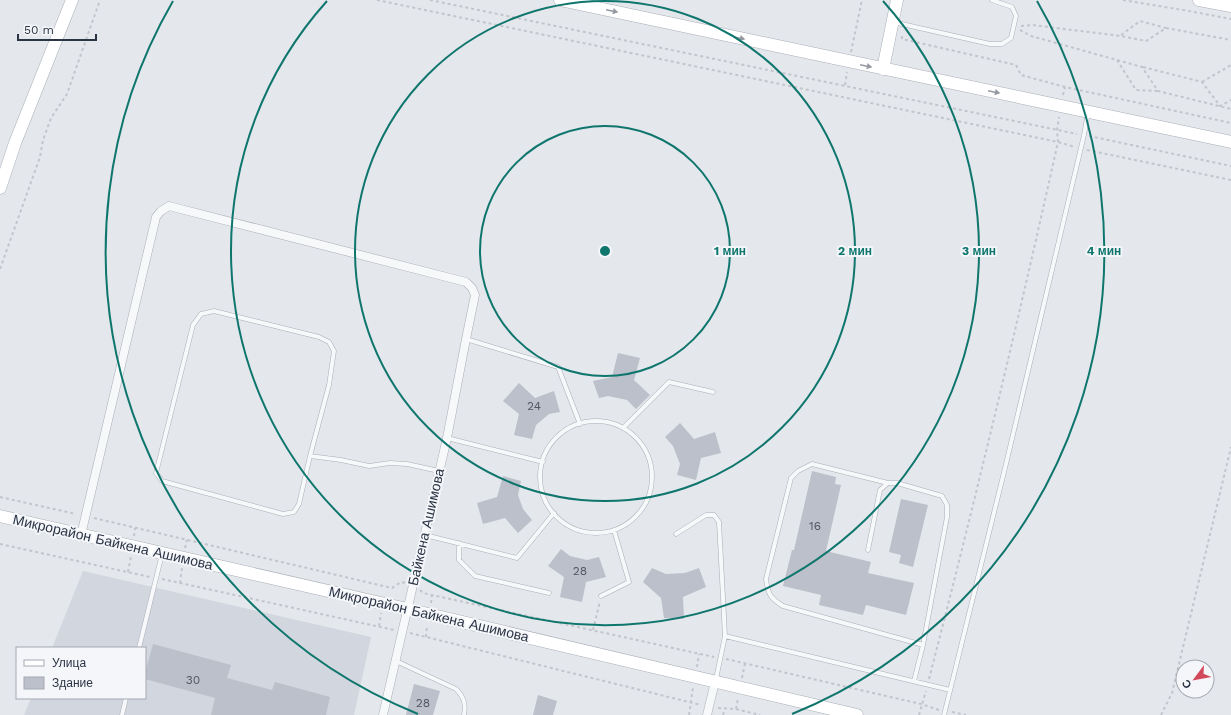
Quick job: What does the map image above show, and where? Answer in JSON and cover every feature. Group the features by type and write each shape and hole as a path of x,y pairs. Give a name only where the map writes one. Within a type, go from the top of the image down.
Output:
{"main road":[{"path":"560,0 1231,142"},
{"path":"883,69 896,23 897,0"},
{"path":"1199,0 1231,6"},
{"path":"0,188 16,143 73,3"},
{"name":"Микрорайон Байкена Ашимова","path":"0,516 407,609 857,715"}],"street":[{"name":"Байкена Ашимова","path":"85,516 156,217 161,211 169,206 466,282 472,288 475,295 440,471 383,715"},
{"path":"81,535 85,516"},
{"path":"707,715 715,682"}],"lane":[{"path":"896,23 990,44 1002,44 1011,38 1016,16 1012,7 992,0"},
{"path":"945,713 1006,464 1084,135 1088,112"},
{"path":"214,311 319,336 329,342 334,351 329,385 310,456 299,504 294,512 283,514 162,481 156,473 158,461 193,325 201,314 214,311"},
{"path":"466,339 558,366 580,424"},
{"path":"623,428 669,382 713,392"},
{"path":"587,422 606,422 623,428 638,439 648,455 652,473 651,491 643,508 631,522 614,530 596,533 578,530 562,521 549,508 542,491 540,472 545,454 555,439 570,428 580,424 587,422"},
{"path":"447,438 543,462"},
{"path":"310,456 341,460 369,466 390,463 407,464 440,471"},
{"path":"914,681 922,646 947,517 947,505 942,496 897,482 888,483 812,464 798,471 791,478 766,579 768,592 773,600 783,606 922,646"},
{"path":"868,550 880,490 888,483"},
{"path":"425,535 517,558 554,513"},
{"path":"676,534 706,515 714,515 719,522 725,636 715,682"},
{"path":"601,596 628,582 614,530"},
{"path":"459,543 459,560 475,576 549,593"},
{"path":"139,647 162,553"},
{"path":"725,636 950,690"},
{"path":"395,660 456,689 462,695 464,700 464,715"},
{"path":"122,715 126,699"}],"path":[{"path":"0,269 40,157 43,140 51,118 67,94 100,0"},
{"path":"377,0 1058,142 1080,149 1231,180"},
{"path":"430,0 1231,166"},
{"path":"845,85 862,0"},
{"path":"1123,0 1231,19"},
{"path":"1121,36 1140,21 1166,28 1231,40"},
{"path":"896,23 902,39 1016,65 1021,75 1065,87 1231,123"},
{"path":"1014,26 1032,25 1146,40 1166,28"},
{"path":"1014,26 1031,36 1202,82 1220,106"},
{"path":"1117,60 1136,90 1158,91 1231,108"},
{"path":"1202,82 1231,65"},
{"path":"1142,67 1158,91"},
{"path":"920,715 921,704 928,685 956,577 1033,254 1058,142 1057,130 1065,87"},
{"path":"1220,106 1231,100"},
{"path":"1161,715 1172,693 1231,447"},
{"path":"0,498 85,516 392,588 401,582 413,584 423,592 921,704 945,713 965,715"},
{"path":"0,544 402,631 709,707 736,709 760,715"},
{"path":"592,630 601,596"},
{"path":"689,715 690,702"},
{"path":"723,715 724,708"}],"shaded area":[{"path":"83,571 371,637 354,715 24,715 31,699 146,699 146,647 52,647"}],"building":[{"path":"618,353 640,358 634,380 650,395 636,409 627,400 608,396 599,398 593,381 612,377"},
{"path":"519,383 535,398 554,391 560,412 549,414 536,425 532,439 514,435 519,414 503,401"},
{"path":"680,423 694,439 715,432 721,453 701,458 696,480 677,475 680,464 673,446 665,437"},
{"path":"812,471 836,477 835,484 841,485 826,551 871,562 868,573 914,583 906,615 866,605 863,615 819,605 821,595 783,586 792,550 794,550"},
{"path":"503,476 521,481 518,495 523,509 532,520 518,533 505,518 483,524 477,503 497,497"},
{"path":"901,499 928,505 913,567 899,563 901,555 889,552"},
{"path":"561,549 570,556 587,560 599,557 606,577 586,582 582,602 560,597 564,577 548,566"},
{"path":"652,568 666,574 685,573 699,568 706,587 683,597 684,619 664,618 661,598 643,582"},
{"path":"153,644 231,665 227,678 272,690 275,682 330,697 326,715 211,715 215,698 146,679 146,669"},
{"path":"414,684 440,691 433,715 406,715"},
{"path":"538,695 557,701 553,715 533,715"}]}
